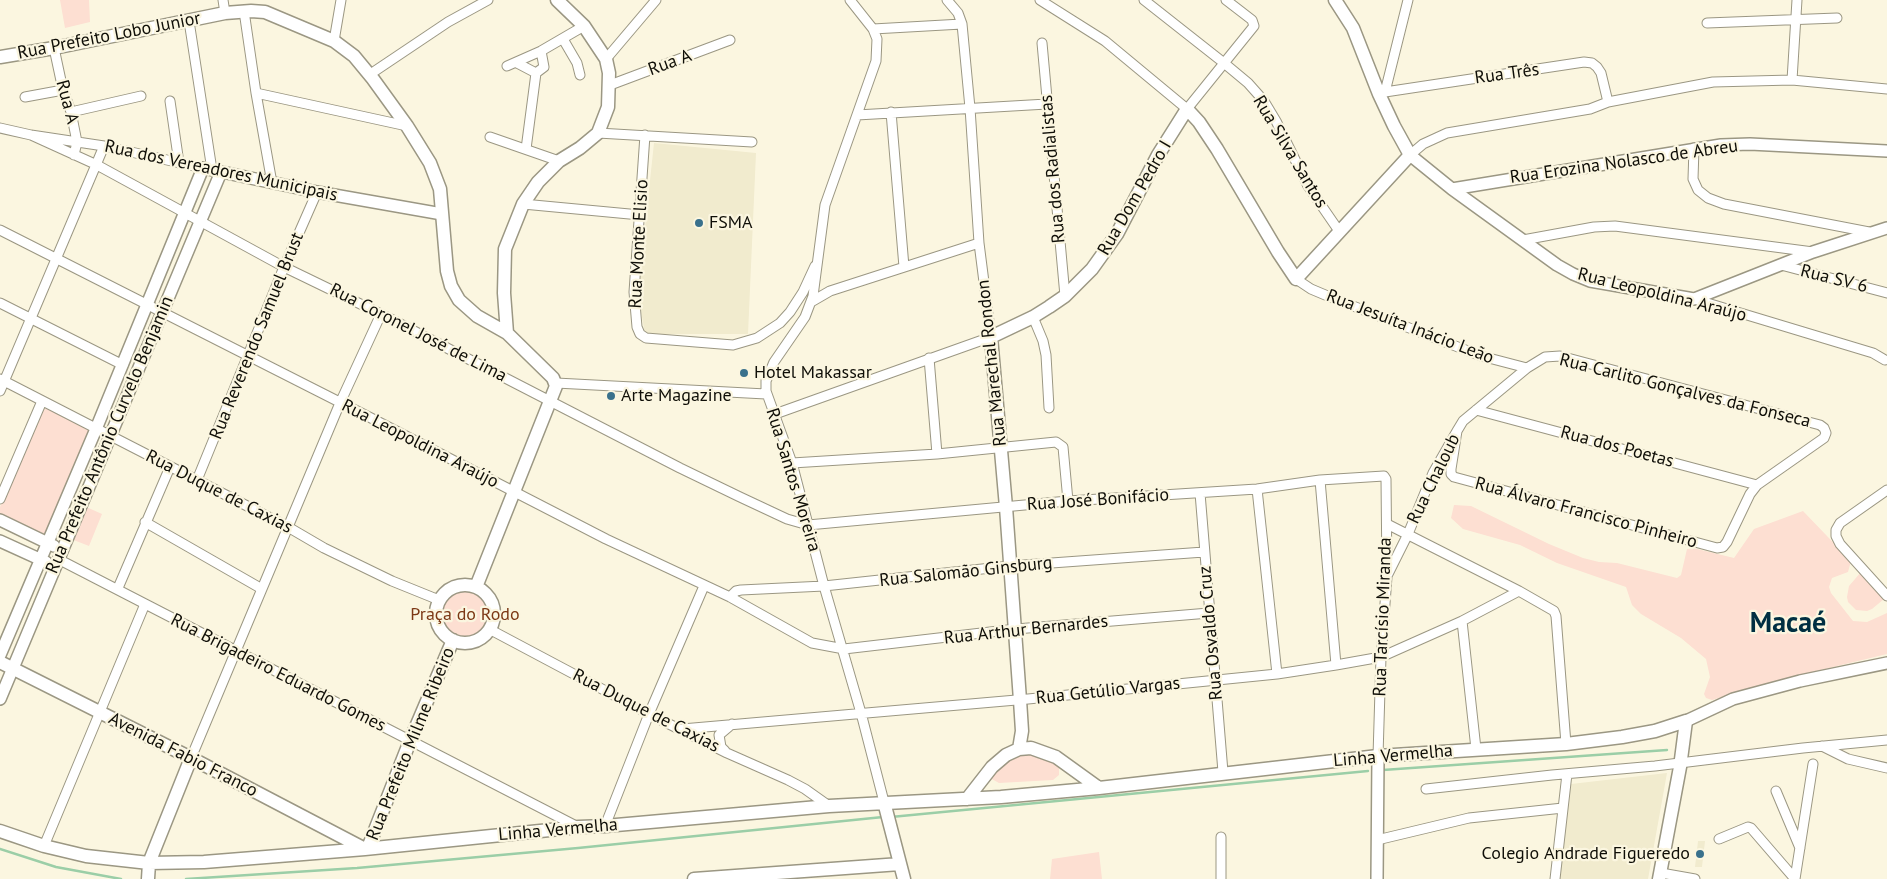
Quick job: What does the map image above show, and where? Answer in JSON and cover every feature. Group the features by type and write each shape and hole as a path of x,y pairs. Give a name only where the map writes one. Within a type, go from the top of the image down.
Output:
{"main road":[{"path":"507,333 504,293 505,249 523,204 538,182 559,161 580,148 598,133 608,107 610,85 606,59 584,26 557,0"},
{"path":"1187,109 1199,122 1217,149 1296,279 1410,155 1402,141 1353,28 1335,0"},
{"name":"Rua Prefeito Lobo Junior","path":"0,57 54,48 140,29 244,11 265,12 334,41 347,50 369,75 407,126 436,175 440,190 447,271 456,295 464,306 477,316 507,333 556,383"},
{"name":"Rua Dom Pedro I","path":"991,337 1033,317 1065,296 1092,270 1106,251 1158,155 1187,109"},
{"name":"Rua Marechal Rondon","path":"991,337 1016,629 1022,731 1025,748"},
{"path":"476,587 551,401 556,383"},
{"path":"470,585 476,587 484,591 492,605 492,622 489,629 480,639 460,642 453,640 443,632 437,620 436,614 439,600 447,591 458,586 470,585"},
{"name":"Rua Prefeito Milme Ribeiro","path":"367,849 453,640"},
{"name":"Avenida Fabio Franco","path":"0,662 367,849"},
{"path":"1660,876 1681,762 1686,721"},
{"name":"Linha Vermelha","path":"0,831 44,846 149,870 204,862 367,849 578,827 829,806 886,812 967,799 1099,788 1223,772 1378,756 1566,744 1655,731 1686,721"},
{"path":"967,799 992,767 1006,755 1025,748 1056,757 1099,788"},
{"path":"149,870 191,758"},
{"path":"1056,792 1067,780 1067,765"},
{"path":"992,767 988,777 990,786 995,793 1002,797"},
{"path":"886,812 904,879"},
{"path":"333,851 339,845 340,836"},
{"path":"694,879 799,874 900,864"}],"street":[{"path":"223,0 225,13"},
{"path":"334,41 341,0"},
{"path":"369,75 448,22 488,0"},
{"path":"606,59 656,0"},
{"name":"Rua Santos Moreira","path":"850,0 873,30 878,40 876,61 825,205 816,282 811,302 804,317 771,367 766,382 766,394 792,463 824,586 844,649 886,812"},
{"name":"Rua Marechal Rondon","path":"947,0 958,14 962,24 979,243 991,337"},
{"path":"1040,0 1105,41 1187,109"},
{"name":"Rua Silva Santos","path":"1144,0 1248,83 1264,101 1308,186 1339,231"},
{"name":"Rua Dom Pedro I","path":"1187,109 1254,26 1252,20 1226,0"},
{"path":"1382,93 1408,0"},
{"path":"1792,80 1797,0"},
{"path":"244,11 272,183"},
{"path":"1707,24 1837,18"},
{"path":"189,21 212,170"},
{"path":"873,30 962,24"},
{"path":"507,66 541,51 584,26"},
{"path":"563,39 577,63 580,75"},
{"name":"Rua A","path":"610,85 730,40"},
{"name":"Rua dos Radialistas","path":"1042,42 1065,296"},
{"name":"Rua A","path":"54,48 77,142 74,156"},
{"path":"526,148 536,73 544,67 541,51"},
{"name":"Rua Três","path":"1382,93 1584,62 1592,63 1601,73 1608,102"},
{"path":"517,63 536,73"},
{"path":"1410,155 1423,144 1447,134 1590,109 1608,102 1713,82 1792,80 1887,89"},
{"path":"25,97 63,90"},
{"path":"256,93 407,126"},
{"path":"71,112 141,96"},
{"path":"170,100 179,163"},
{"path":"857,115 1047,104"},
{"path":"891,112 904,267"},
{"name":"Rua dos Vereadores Municipais","path":"0,128 31,135 104,146 317,192 442,214"},
{"path":"598,133 752,142"},
{"name":"Rua Coronel José de Lima","path":"31,135 74,156 97,164 284,267 381,314 740,497 787,519 808,526"},
{"name":"Rua Monte Elisio","path":"645,135 634,292 635,318 640,334 646,338 733,344 746,342 768,333 780,323 803,292 819,256"},
{"path":"490,137 559,161"},
{"name":"Rua Erozina Nolasco de Abreu","path":"1452,189 1694,148 1750,144 1887,151"},
{"path":"0,391 2,380 31,318 104,146"},
{"path":"1694,148 1694,179 1698,190 1708,198 1724,204 1869,232"},
{"name":"Rua Leopoldina Araújo","path":"1410,155 1452,189 1557,265 1590,280 1694,299 1873,353 1886,360"},
{"name":"Rua Prefeito Antônio Curvelo Benjamin","path":"0,655 186,214 212,170"},
{"name":"Rua Prefeito Antônio Curvelo Benjamin","path":"0,699 161,311 201,222 212,170"},
{"name":"Rua Reverendo Samuel Brust","path":"197,480 284,267 317,192"},
{"path":"523,204 640,215"},
{"path":"1523,240 1594,227 1614,226 1813,252"},
{"path":"1694,299 1813,252 1869,232 1887,228"},
{"name":"Rua Leopoldina Araújo","path":"0,230 340,402 514,493 730,597 812,643 844,649"},
{"path":"811,302 830,291 979,243"},
{"name":"Rua SV 6","path":"1781,265 1887,293"},
{"name":"Rua Jesuíta Inácio Leão","path":"1296,279 1311,289 1330,297 1480,356 1527,368"},
{"path":"0,303 123,365"},
{"path":"191,758 340,402 381,314"},
{"path":"1033,317 1043,341 1046,355 1049,408"},
{"path":"775,414 991,337"},
{"name":"Rua Carlito Gonçalves da Fonseca","path":"1545,357 1560,356 1824,428 1826,433 1824,438 1758,484"},
{"name":"Rua Chaloub","path":"1387,577 1408,534 1433,473 1463,421 1527,368 1545,357"},
{"path":"929,358 938,454"},
{"name":"Rua Duque de Caxias","path":"2,380 288,527 324,548 364,568 439,600"},
{"path":"556,383 766,394"},
{"path":"0,499 42,401"},
{"name":"Rua dos Poetas","path":"1476,410 1758,484"},
{"name":"Rua Álvaro Francisco Pinheiro","path":"1457,431 1451,469 1451,474 1454,477 1717,548 1723,547 1728,542 1750,494 1758,484"},
{"path":"792,463 938,454 1056,442 1063,447 1068,502"},
{"path":"118,588 170,467"},
{"name":"Rua José Bonifácio","path":"808,526 1068,502 1257,489 1382,474 1386,479"},
{"name":"Rua Tarcísio Miranda","path":"1378,756 1381,657 1387,577 1386,479"},
{"path":"1320,480 1336,665"},
{"path":"1257,489 1277,674"},
{"path":"1887,490 1840,523 1836,530 1836,536 1840,544 1887,596"},
{"name":"Rua Osvaldo Cruz","path":"1200,493 1223,772"},
{"path":"0,520 48,543 59,558 41,560 0,541"},
{"path":"145,522 262,589"},
{"path":"1387,524 1550,607 1556,616 1566,744"},
{"name":"Rua Salomão Ginsburg","path":"730,597 741,590 824,586 1010,566 1204,552"},
{"name":"Rua Brigadeiro Eduardo Gomes","path":"59,558 578,827"},
{"path":"605,826 649,714 704,586"},
{"name":"Rua Getúlio Vargas","path":"682,729 732,723 1020,700 1277,674 1336,665 1381,657 1462,621 1519,591"},
{"path":"44,846 145,604"},
{"name":"Rua Arthur Bernardes","path":"844,649 1016,629 1209,613"},
{"path":"1462,621 1476,750"},
{"name":"Rua Duque de Caxias","path":"489,629 649,714 805,789 829,806"},
{"path":"1686,721 1710,708 1733,700 1800,682 1887,663"},
{"path":"727,752 721,747 719,736 732,723"},
{"path":"1426,789 1887,740"},
{"path":"1822,746 1848,759 1887,768"},
{"path":"1377,879 1378,756"},
{"path":"1795,879 1813,764"},
{"path":"1554,879 1567,774"},
{"path":"802,809 806,803 805,789"},
{"path":"1776,791 1800,848"},
{"path":"1377,840 1469,818 1563,808"},
{"path":"1719,839 1748,827 1751,828 1795,879"},
{"path":"1221,837 1221,879"},
{"path":"1660,876 1695,879"}],"shaded area":[{"name":"FSMA","path":"654,143 756,153 748,334 645,334 638,293"},
{"path":"1667,773 1648,879 1558,879 1571,784"},
{"name":"Colegio Andrade Figueredo","path":"1698,841 1705,841 1702,867 1695,867"}],"green space":[{"path":"60,0 89,0 90,22 65,28"},
{"path":"48,409 91,431 48,533 44,536 0,515 0,507 40,411"},
{"path":"1454,505 1471,506 1549,544 1583,558 1599,562 1617,563 1677,578 1681,575 1687,549 1693,548 1734,558 1754,529 1803,511 1851,561 1848,572 1832,578 1829,587 1831,593 1853,621 1867,622 1887,613 1887,654 1775,681 1712,700 1706,698 1704,694 1710,677 1706,659 1681,638 1641,614 1632,605 1626,587 1557,563 1520,545 1463,529 1451,518"},
{"path":"84,506 102,514 89,546 71,539"},
{"path":"1861,572 1884,599 1867,611 1856,610 1848,602 1847,597 1849,586"},
{"name":"Praça do Rodo","path":"460,590 470,590 483,597 490,610 490,620 483,633 470,640 460,640 451,636 444,629 440,620 440,610 444,601 451,594"},
{"path":"1022,750 1059,762 1059,775 1053,780 999,783 990,778 996,764"},
{"path":"1099,852 1102,879 1050,879 1052,859"}],"waterway":[{"path":"1383,770 1667,750"},
{"path":"891,817 1368,771"},
{"path":"186,879 357,868 883,817"},
{"path":"0,849 56,867 121,879"}],"place":[{"name":"FSMA","path":"699,223"},
{"name":"Hotel Makassar","path":"744,373"},
{"name":"Arte Magazine","path":"611,396"},
{"name":"Colegio Andrade Figueredo","path":"1700,854"}],"district":[{"name":"Macaé","path":"1788,624"}]}
